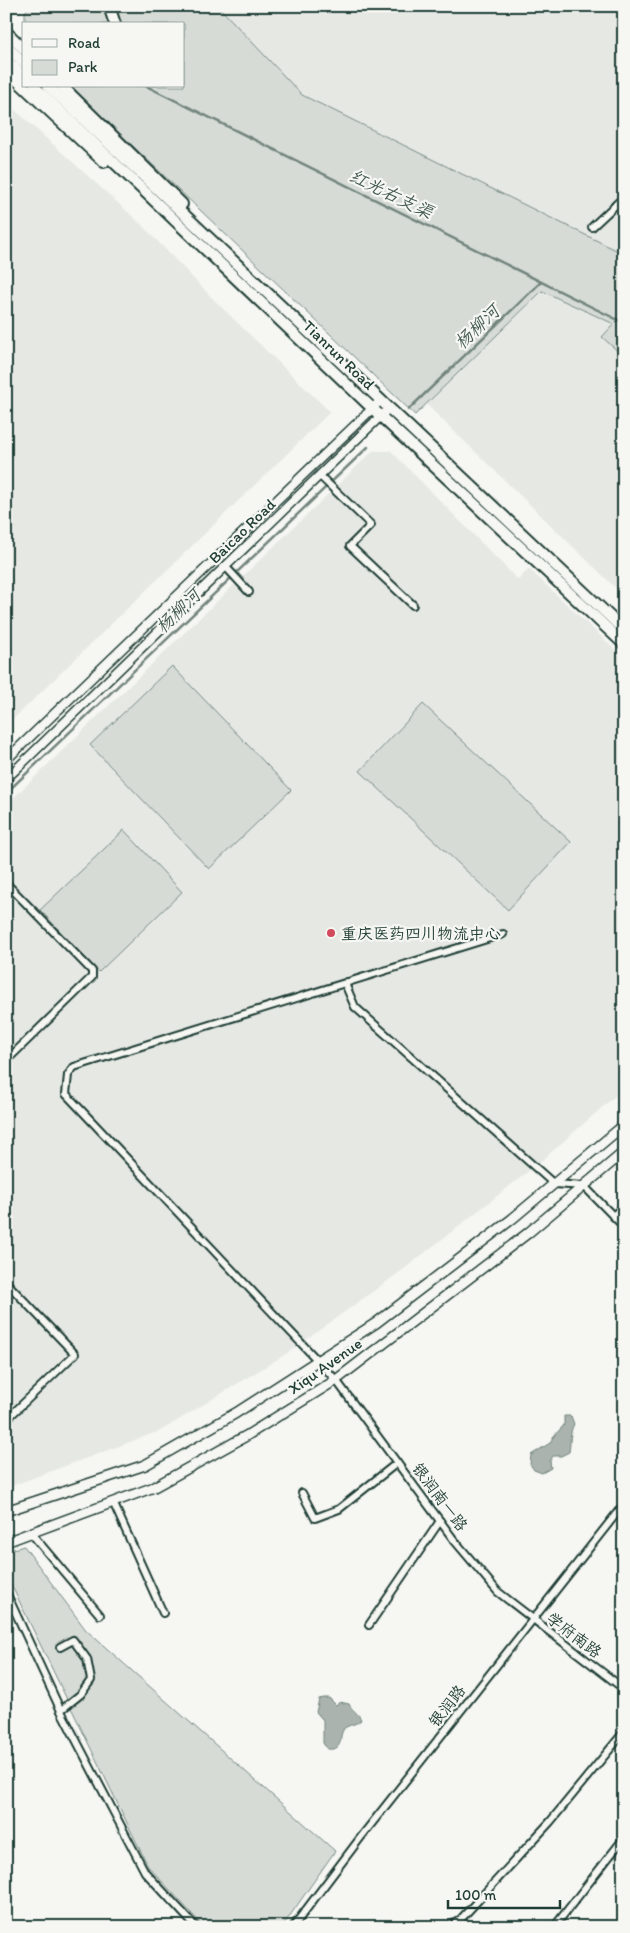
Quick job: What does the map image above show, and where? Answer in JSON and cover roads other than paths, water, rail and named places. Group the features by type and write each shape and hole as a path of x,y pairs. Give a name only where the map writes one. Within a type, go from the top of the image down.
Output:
{"main road":[{"path":"109,6 114,22"},
{"path":"6,32 22,47"},
{"path":"6,46 22,61"},
{"path":"6,60 22,74"},
{"path":"6,70 22,85"},
{"path":"25,88 160,215 194,238"},
{"name":"Tianrun Road","path":"36,88 205,235 624,644"},
{"name":"Tianrun Road","path":"50,88 194,238 372,408 384,408 624,630"},
{"path":"64,88 179,201 205,235"},
{"name":"Xiqu Avenue","path":"6,1511 146,1465 236,1413 376,1323 512,1219 624,1125"},
{"name":"Xiqu Avenue","path":"6,1542 154,1487 246,1436 336,1380 528,1233 624,1152"}],"street":[{"path":"592,227 624,197"},
{"name":"Baicao Road","path":"6,760 372,408"},
{"name":"Baicao Road","path":"6,779 319,476 384,408"},
{"path":"319,476 371,525 350,546 413,606"},
{"path":"225,566 249,592"},
{"path":"6,884 92,971 92,977 6,1061"},
{"path":"503,934 347,982 346,986 355,1007 554,1184 584,1186 624,1227"},
{"name":"银润南一路","path":"347,982 74,1067 68,1075 66,1094 319,1360 336,1380 440,1521 498,1592 532,1620"},
{"path":"613,1216 624,1206"},
{"path":"6,1282 75,1354 6,1420"},
{"path":"302,1493 315,1518 339,1509 398,1463"},
{"path":"113,1502 163,1613"},
{"name":"银润路","path":"293,1927 376,1818 624,1504"},
{"path":"369,1625 440,1521"},
{"path":"31,1533 100,1615"},
{"path":"6,1592 61,1710 145,1872 196,1927"},
{"name":"学府南路","path":"532,1620 624,1689"},
{"path":"60,1647 73,1640 87,1660 92,1680 81,1694 61,1710"},
{"path":"448,1927 460,1920 550,1822 624,1732"},
{"path":"371,1812 376,1818"},
{"path":"554,1927 624,1838"},
{"path":"460,1920 466,1927"}],"waterway":[{"name":"红光右支渠","path":"150,88 624,323"},
{"name":"杨柳河","path":"408,410 541,282"},
{"name":"杨柳河","path":"6,793 368,447"}],"place":[{"name":"重庆医药四川物流中心","path":"331,933"}]}
